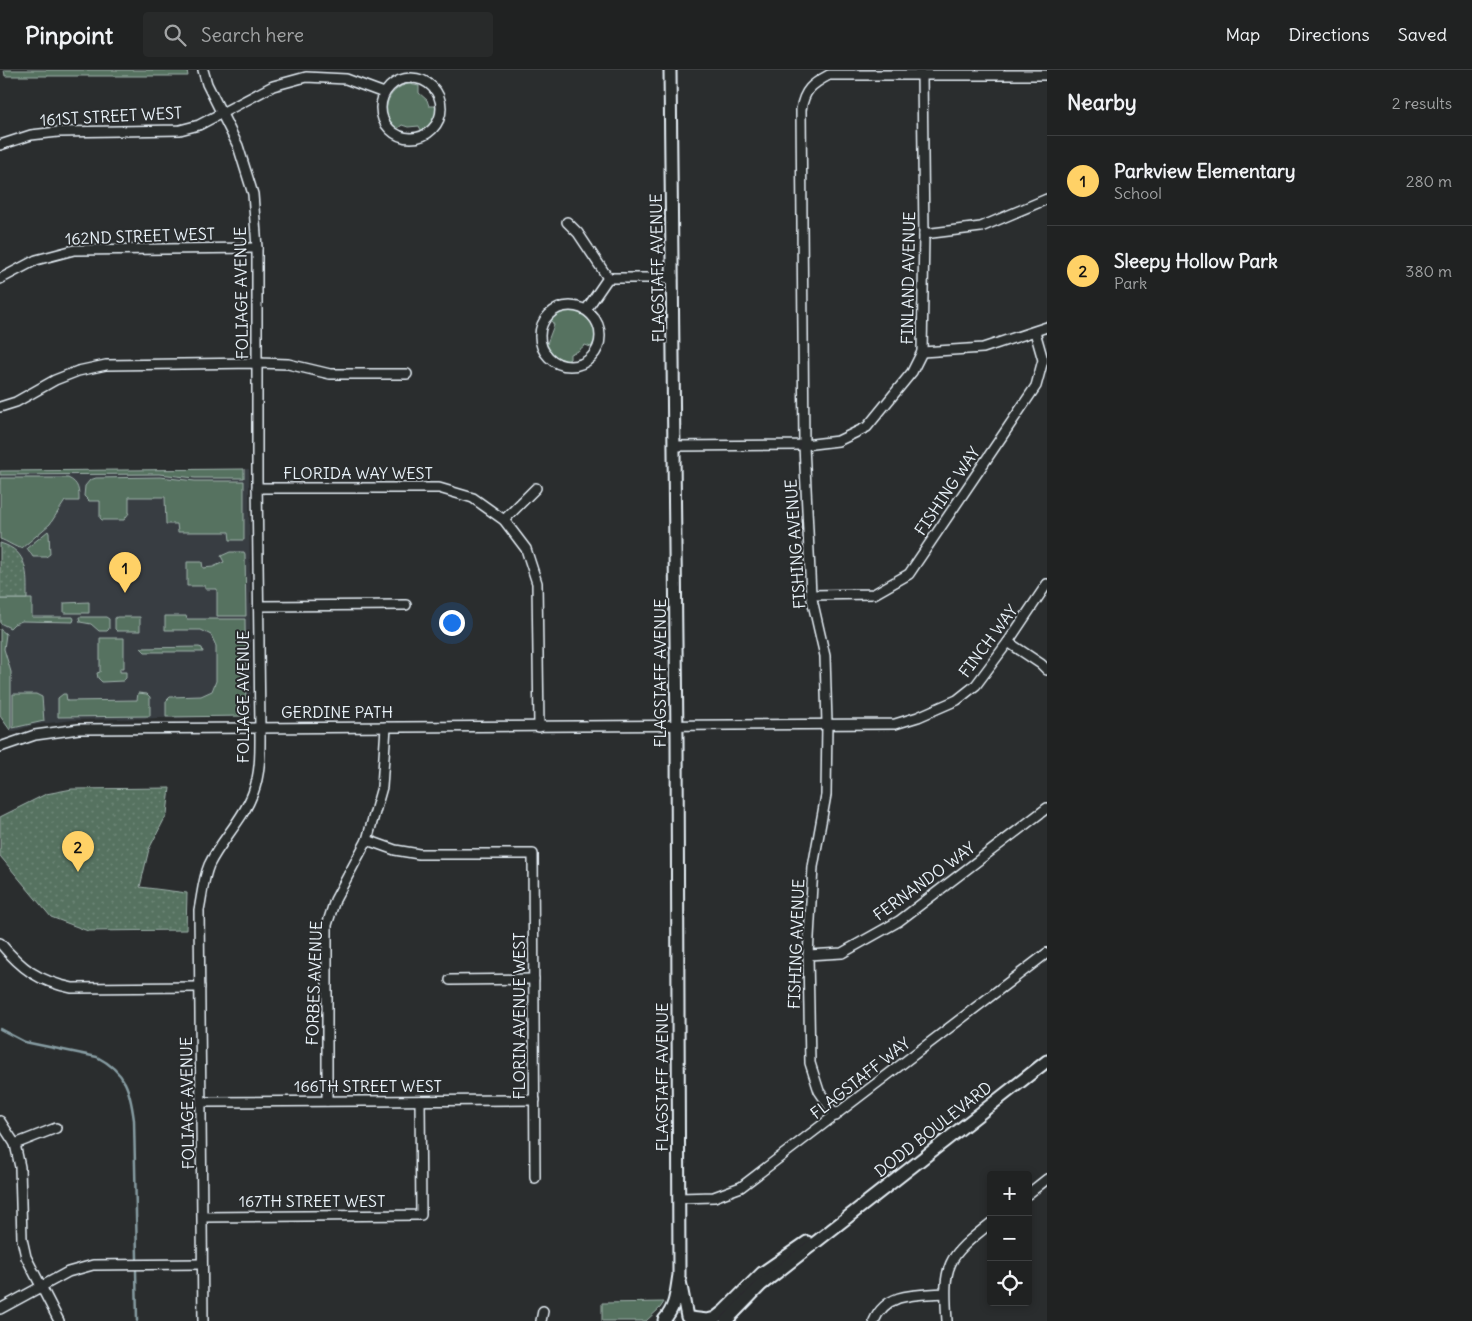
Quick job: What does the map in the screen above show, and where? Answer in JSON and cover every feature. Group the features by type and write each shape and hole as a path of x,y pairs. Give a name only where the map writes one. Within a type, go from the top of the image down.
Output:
{"street":[{"name":"FOLIAGE AVENUE","path":"203,70 207,84 238,146 253,194 257,248 260,728 260,764 253,792 242,816 208,867 199,910 203,1321"},
{"name":"FLAGSTAFF AVENUE","path":"664,1321 674,1305 679,1275 677,726 670,70"},
{"path":"922,74 1047,74"},
{"name":"FISHING AVENUE","path":"836,1116 819,1091 810,1063 808,956 813,867 826,795 827,724 825,656 811,595 804,445 801,110 802,99 813,83 829,75 922,74"},
{"name":"FINLAND AVENUE","path":"674,446 804,445 838,441 867,427 912,372 922,352 924,234 922,74"},
{"name":"161ST STREET WEST","path":"0,145 32,135 58,132 180,130 199,126 273,86 306,77 346,78 384,93"},
{"path":"410,78 429,84 437,94 441,106 441,113 435,126 425,135 415,138 397,136 384,123 380,113 384,93 392,84 410,78"},
{"path":"924,234 981,227 1047,199"},
{"path":"567,222 578,233 608,278"},
{"name":"162ND STREET WEST","path":"0,280 36,260 74,250 257,248"},
{"path":"608,278 673,278"},
{"path":"586,310 608,278"},
{"path":"564,306 580,307 586,310 592,315 599,328 599,343 596,350 592,356 579,364 564,365 557,363 545,353 540,339 541,327 551,312 564,306"},
{"path":"922,352 983,348 1047,327"},
{"name":"FISHING WAY","path":"811,595 874,594 909,574 1036,386 1042,360 1035,332"},
{"path":"0,406 16,402 55,380 78,371 106,365 258,363 288,364 330,374 407,374"},
{"name":"FLORIDA WAY WEST","path":"258,488 439,488 473,498 504,520 526,549 537,583 539,727"},
{"path":"504,520 536,488"},
{"name":"FINCH WAY","path":"677,726 895,724 918,717 957,700 976,685 1047,584"},
{"path":"259,606 406,605"},
{"path":"1008,642 1047,670"},
{"name":"GERDINE PATH","path":"0,747 35,735 79,729 677,726"},
{"name":"FORBES AVENUE","path":"327,1101 327,926 335,900 367,840 382,786 386,727"},
{"name":"FERNANDO WAY","path":"808,956 842,953 899,921 1047,808"},
{"name":"FLORIN AVENUE WEST","path":"367,840 395,850 419,854 533,854 535,1178"},
{"path":"0,942 12,958 36,977 54,984 72,988 200,987"},
{"name":"FLAGSTAFF WAY","path":"679,1198 714,1197 741,1187 836,1116 1047,952"},
{"path":"450,980 534,979"},
{"name":"DODD BOULEVARD","path":"726,1321 761,1285 1047,1061"},
{"name":"167TH STREET WEST","path":"202,1217 421,1215 420,1100"},
{"name":"166TH STREET WEST","path":"202,1102 535,1100"},
{"path":"0,1121 15,1144 20,1167 22,1238 26,1257 58,1321"},
{"path":"15,1144 56,1128"},
{"path":"1032,1191 1047,1179"},
{"name":"DODD BOULEVARD","path":"664,1321 675,1316 707,1320 715,1318 777,1261 839,1223"},
{"path":"947,1321 945,1293 947,1270 962,1246 987,1226"},
{"path":"0,1309 68,1272 93,1265 202,1264"},
{"name":"FLAGSTAFF AVENUE","path":"679,1275 691,1319"},
{"path":"874,1321 880,1310 892,1300 907,1296 945,1293"},
{"path":"541,1321 544,1311"}],"shaded area":[{"path":"249,469 251,716 73,720 33,725 12,732 0,716 0,471"}],"green space":[{"path":"4,70 187,70 188,76 5,76"},
{"path":"409,84 419,86 419,93 427,100 429,106 435,106 436,108 435,119 424,131 419,126 408,127 402,125 397,129 387,117 387,103 390,96 401,86"},
{"path":"571,310 587,319 594,329 595,335 591,347 585,345 578,351 570,354 570,359 567,361 554,356 546,346 554,325 550,319 560,312"},
{"path":"244,469 244,478 195,478 159,474 0,475 0,471"},
{"path":"160,477 195,481 244,481 244,540 230,540 229,532 178,532 177,524 166,524 165,497 129,497 129,513 124,520 102,520 100,518 100,501 89,501 84,496 85,486 90,480 96,478"},
{"path":"0,478 68,478 78,487 79,501 65,501 50,524 22,548 19,548 0,539"},
{"path":"48,531 50,554 46,557 33,557 27,548"},
{"path":"0,543 16,552 21,558 26,572 27,599 0,599"},
{"path":"230,552 244,552 245,554 246,616 217,616 217,589 205,589 205,586 187,586 187,562 202,562 203,568 213,567 224,562 221,556"},
{"path":"0,599 32,599 32,617 73,617 74,619 73,622 22,621 10,628 0,623"},
{"path":"89,602 89,613 64,613 64,603"},
{"path":"165,616 186,616 187,619 245,619 246,716 166,717 166,701 170,697 201,696 212,691 216,681 216,646 211,635 201,630 165,630"},
{"path":"79,617 106,617 109,619 109,629 107,631 99,631 91,624 80,622"},
{"path":"140,617 140,631 117,631 115,629 115,618"},
{"path":"0,629 6,634 4,649 11,672 10,730 0,716"},
{"path":"100,638 124,638 124,668 120,668 120,672 126,672 126,678 123,681 102,682 98,678 97,673 100,672"},
{"path":"141,648 202,648 203,652 145,652"},
{"path":"138,693 147,694 150,697 150,716 58,717 58,698 63,694 66,694 67,701 137,700"},
{"path":"13,694 36,694 42,697 44,721 13,728"},
{"path":"170,788 167,814 149,849 140,887 187,893 186,930 88,931 51,917 0,856 0,817 46,794 72,789"},
{"path":"664,1302 646,1321 602,1321 602,1303"}],"waterway":[{"path":"0,1029 25,1042 97,1057 114,1069 125,1083 131,1100 134,1120 137,1258"},
{"path":"136,1271 137,1321"}],"place":[{"name":"Parkview Elementary","path":"125,593"},
{"name":"Sleepy Hollow Park","path":"78,872"}]}
